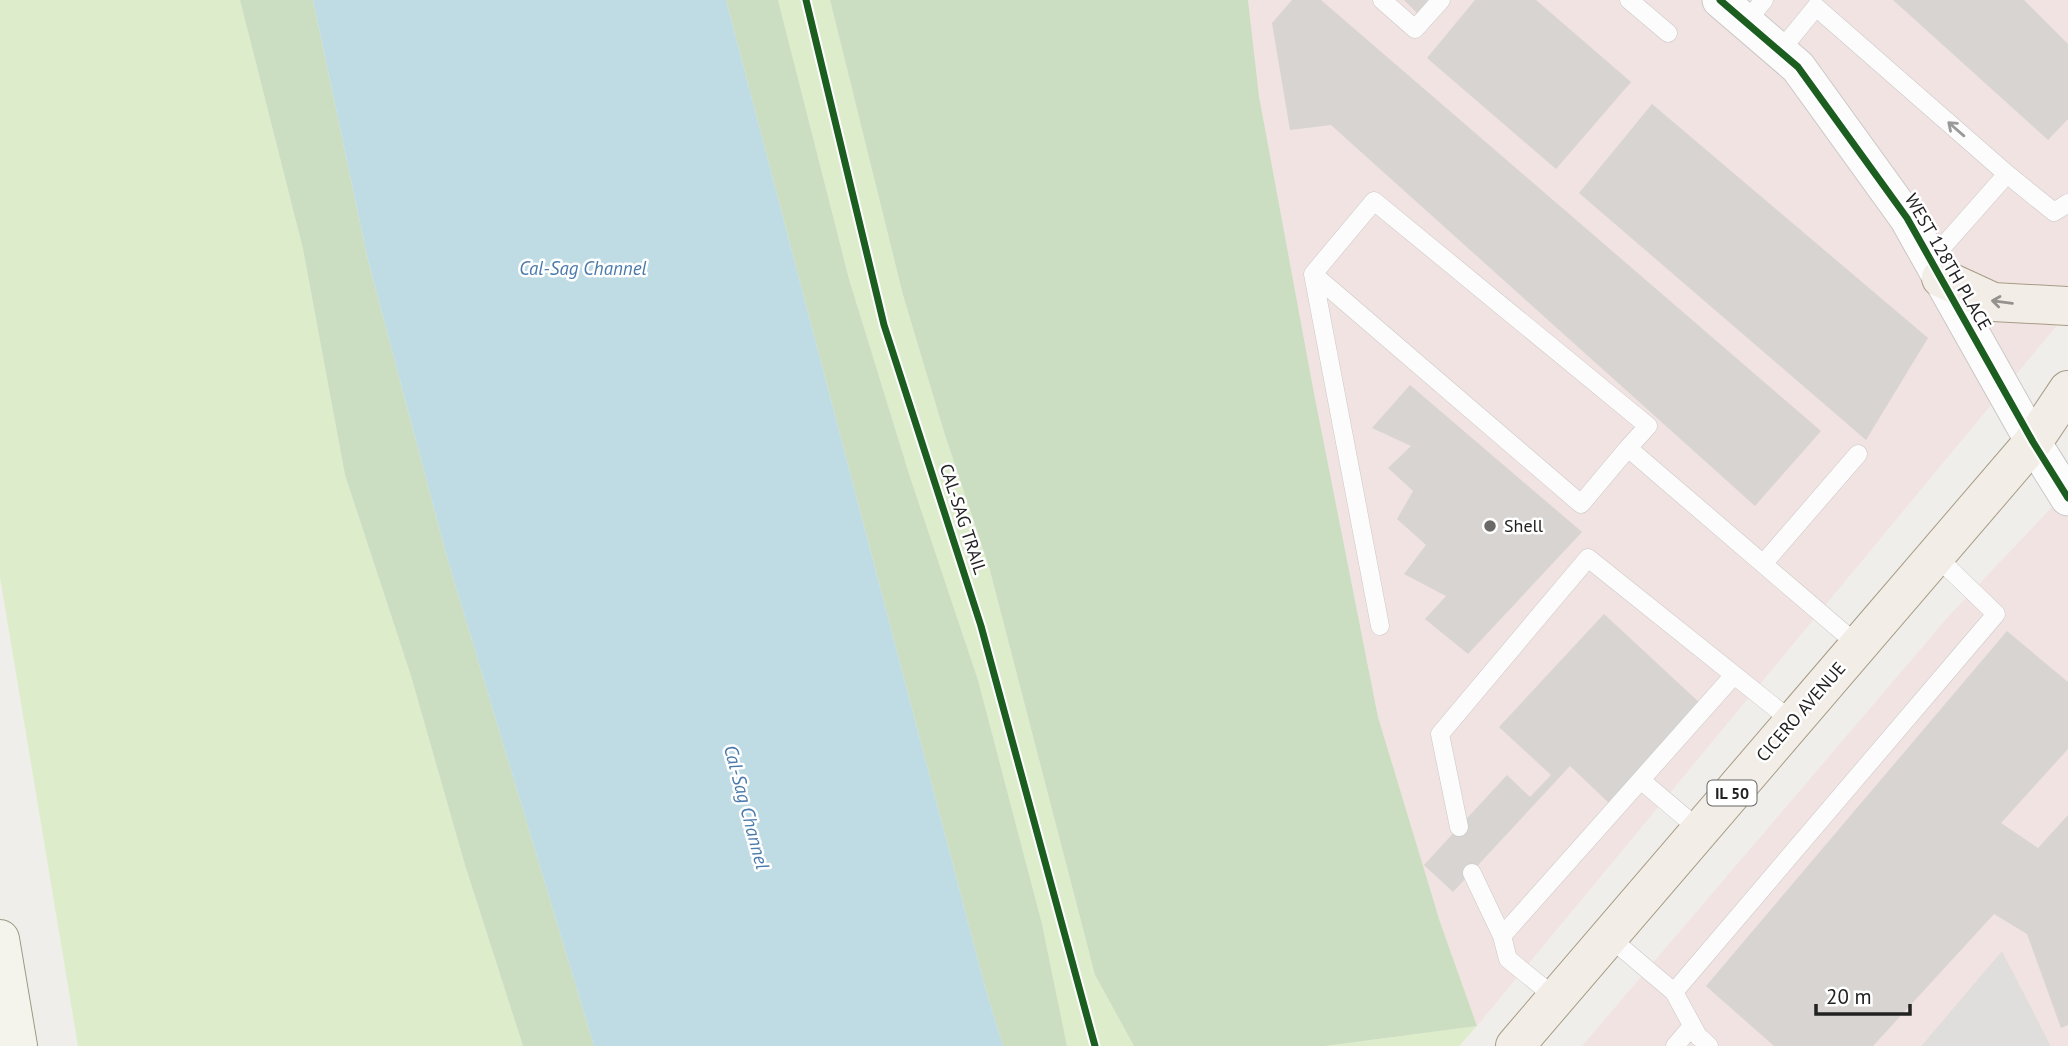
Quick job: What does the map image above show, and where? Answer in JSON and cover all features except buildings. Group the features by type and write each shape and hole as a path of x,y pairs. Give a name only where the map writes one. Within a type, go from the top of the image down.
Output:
{"main road":[{"path":"1936,269 1993,302 2068,306"},
{"name":"CICERO AVENUE","path":"1515,1046 2033,442 2068,390"},
{"name":"CICERO AVENUE","path":"2033,442 2068,412"},
{"path":"1,954 18,1046"}],"street":[{"name":"WEST 128TH PLACE","path":"1720,0 1755,11 1780,51 1798,67 1907,218 2033,442 2068,498"}],"lane":[{"path":"1381,0 1415,29 1441,0"},
{"path":"1629,0 1668,33"},
{"path":"1780,51 1816,6 2054,212 2068,203"},
{"path":"1936,269 2007,174"},
{"path":"1374,201 1648,426 1581,504 1313,275 1374,201"},
{"path":"1313,275 1381,626"},
{"path":"1628,448 1859,646"},
{"path":"1763,564 1858,454"},
{"path":"1674,992 1996,614 1936,556"},
{"path":"1459,827 1440,734 1588,558 1793,722"},
{"path":"1502,936 1734,675"},
{"path":"1642,780 1700,830"},
{"path":"1472,873 1502,936 1508,959 1556,998"},
{"path":"1609,937 1674,992 1698,1036 1709,1046"},
{"path":"1675,1046 1692,1026"}],"shaded area":[{"path":"1248,0 2068,0 2068,312 1477,1026 1440,922 1378,717 1259,96"},
{"path":"2068,490 2068,1046 2051,1046 2002,951 1921,1046 1582,1046 1948,617"},
{"path":"2002,950 2051,1046 1921,1046"}],"green space":[{"path":"0,0 240,0 303,249 345,475 411,676 465,865 523,1046 78,1046 0,577"},
{"path":"240,0 313,0 368,260 447,557 594,1046 523,1046 465,865 411,676 345,475 303,249"},
{"path":"726,0 778,0 849,279 910,477 978,680 1042,924 1067,1046 1003,1046 985,987"},
{"path":"778,0 830,0 903,295 944,432 989,567 1095,975 1134,1046 1067,1046 1042,924 978,680 910,477 849,279"},
{"path":"830,0 1248,0 1259,96 1378,717 1440,922 1477,1026 1325,1046 1134,1046 1095,975 989,567 944,432 903,295"},
{"path":"1477,1026 1459,1046 1325,1046"}],"water":[{"name":"Cal-Sag Channel","path":"313,0 726,0 985,987 1003,1046 594,1046 447,557 368,260"}],"cycle path":[{"name":"CAL-SAG TRAIL","path":"806,0 884,325 981,626 1095,1046"},
{"path":"1720,0 1798,67 1907,218 2033,442 2068,498"}],"place":[{"name":"Shell","path":"1490,526"}]}
